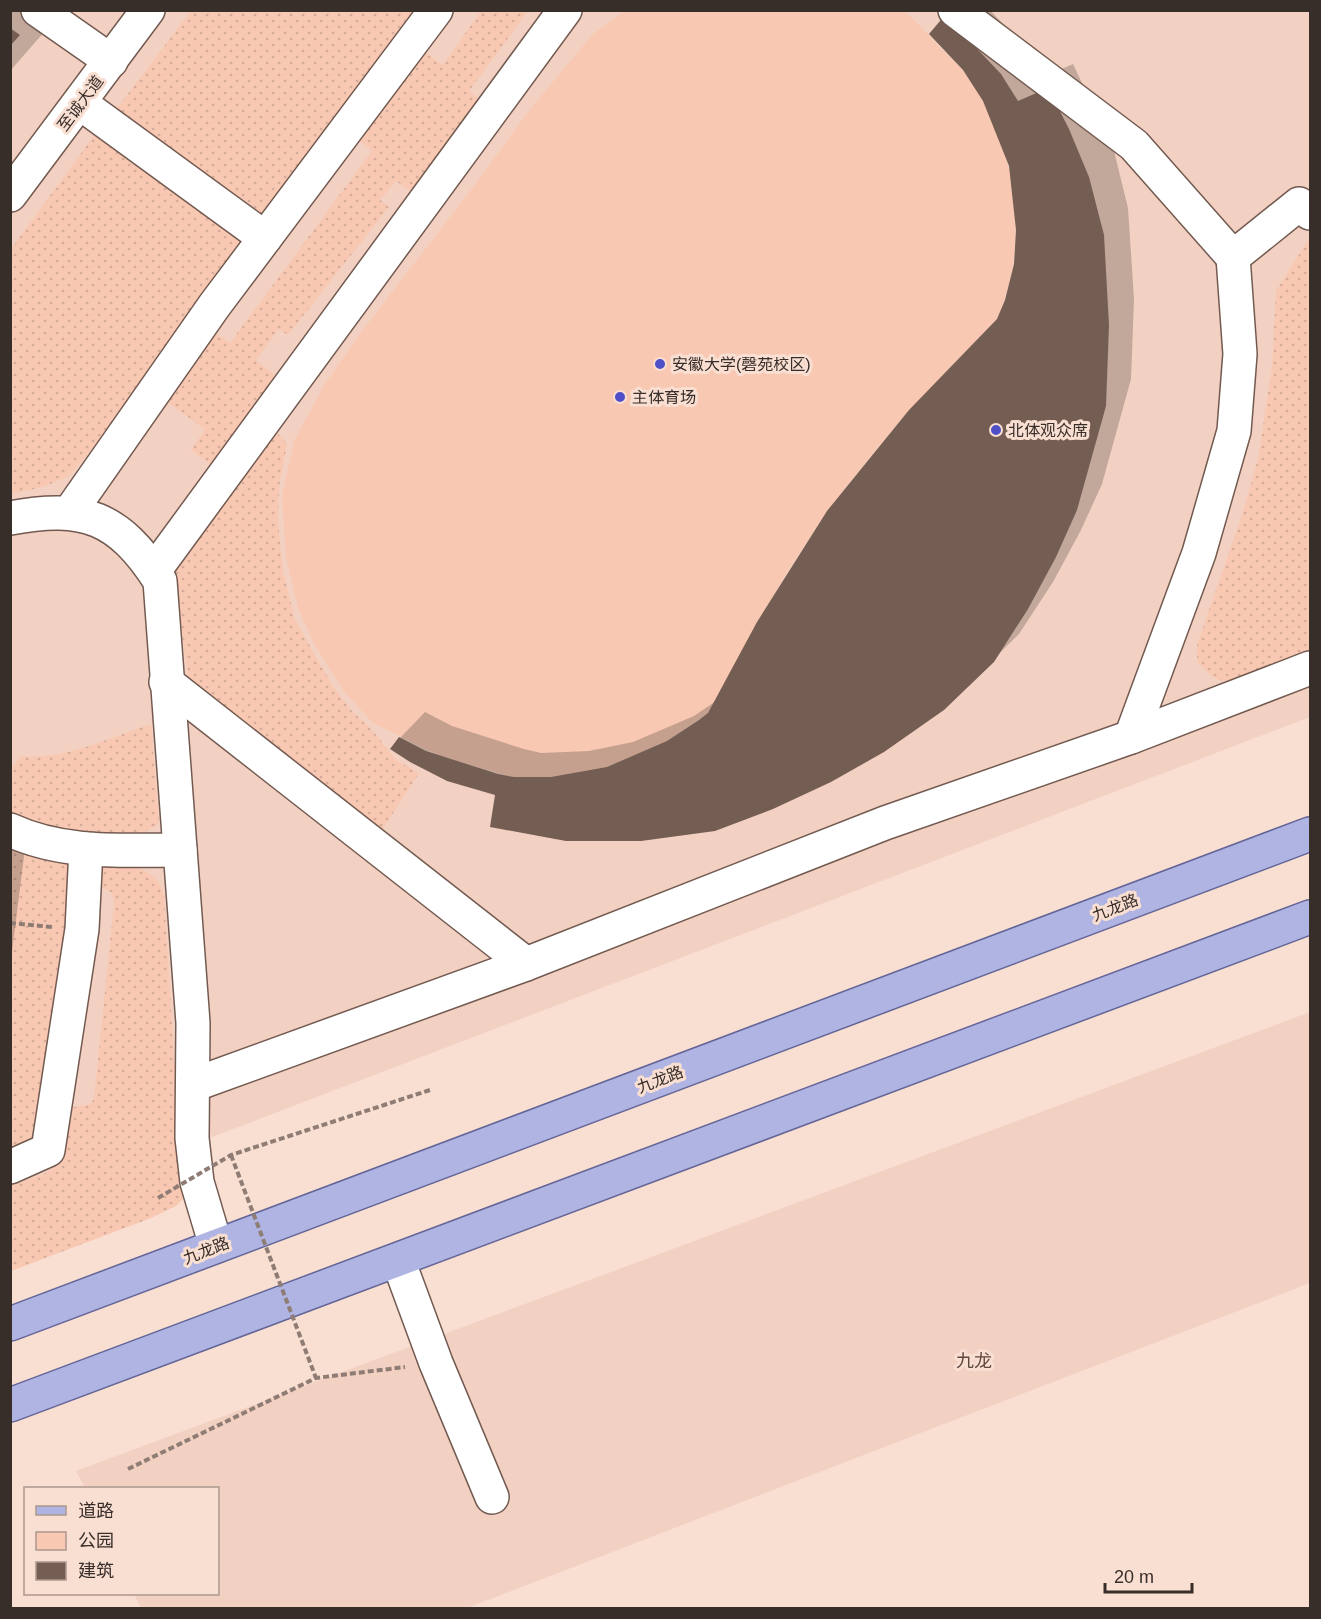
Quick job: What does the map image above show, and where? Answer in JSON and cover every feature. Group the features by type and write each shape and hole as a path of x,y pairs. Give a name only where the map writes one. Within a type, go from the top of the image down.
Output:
{"main road":[{"name":"九龙路","path":"10,1324 1311,834"},
{"path":"10,1405 1311,917"}],"street":[{"path":"38,10 111,61"},
{"name":"至诚大道","path":"10,195 148,10"},
{"path":"70,512 214,306 436,10"},
{"path":"154,571 565,10"},
{"path":"956,10 1134,145 1233,257 1240,354 1234,432 1199,553 1131,737"},
{"path":"80,104 265,238"},
{"path":"1233,257 1307,202"},
{"path":"10,518 59,511 85,514 130,541 160,581 194,1023 192,1138 196,1182 216,1246"},
{"path":"192,1085 526,964 885,823 1131,737 1311,668"},
{"path":"166,682 526,964"},
{"path":"10,830 25,837 64,847 180,850"},
{"path":"10,1167 48,1150 82,929 86,849"},
{"path":"398,1260 436,1363 492,1497"}],"path":[{"path":"10,923 82,929"},
{"path":"158,1198 231,1155 430,1090"},
{"path":"231,1155 316,1378"},
{"path":"128,1469 316,1378 417,1365"}],"shaded area":[{"name":"安徽大学(磬苑校区)","path":"11,11 1310,11 1310,717 11,1214"},
{"path":"1310,1012 1310,1283 467,1608 141,1608 134,1595 219,1595 219,1487 84,1487 76,1471"}],"green space":[{"name":"主体育场","path":"626,10 903,11 964,72 987,110 1000,138 1014,198 1013,260 1007,290 997,319 909,410 827,511 787,572 708,713 667,741 607,767 551,777 514,777 443,757 373,723 344,692 314,643 299,611 286,558 282,496 294,441 325,384 359,335 531,108 593,34"},
{"path":"191,11 427,11 265,222 114,112"},
{"path":"481,11 528,11 469,91 487,105 420,198 396,181 380,200 389,207 288,335 279,329 256,360 282,381 221,472 191,450 205,429 160,397 210,329 230,343 372,151 351,134 418,47 443,65"},
{"path":"98,130 251,235 117,418 69,476 43,487 11,494 11,249"},
{"path":"1310,237 1310,651 1251,675 1238,679 1219,680 1210,675 1197,661 1197,645 1241,518 1258,459 1272,367 1276,291"},
{"path":"277,433 287,444 279,487 278,522 283,571 295,620 334,688 352,711 373,731 396,760 419,773 382,830 189,685 174,575 176,566 273,434"},
{"path":"151,724 159,824 133,836 101,838 38,824 11,814 10,770 21,756 37,757 70,752"},
{"path":"10,846 70,863 62,953 35,1142 10,1152"},
{"path":"131,865 153,876 160,884 164,896 183,1199 176,1206 151,1218 11,1271 11,1186 46,1173 59,1163 70,1111 74,1107 91,1104 94,1098 114,904 112,893 99,886 100,869 102,866"}],"building":[{"name":"北体观众席","path":"945,15 1001,74 1018,101 1048,88 1069,129 1089,177 1104,235 1109,325 1106,406 1077,510 1056,557 1028,609 994,662 944,710 884,752 831,782 773,809 715,831 641,841 566,841 490,827 495,795 447,781 410,762 390,749 399,737 426,751 498,774 514,777 551,777 607,767 667,741 699,720 708,713 757,622 827,511 909,410 997,319 1005,300 1014,264 1016,230 1009,166 983,101 963,70 929,34"},
{"path":"10,28 20,35 10,46"}],"place":[{"name":"安徽大学(磬苑校区)","path":"660,364"},
{"name":"主体育场","path":"620,397"},
{"name":"北体观众席","path":"996,430"}],"district":[{"name":"九龙","path":"974,1361"}]}
